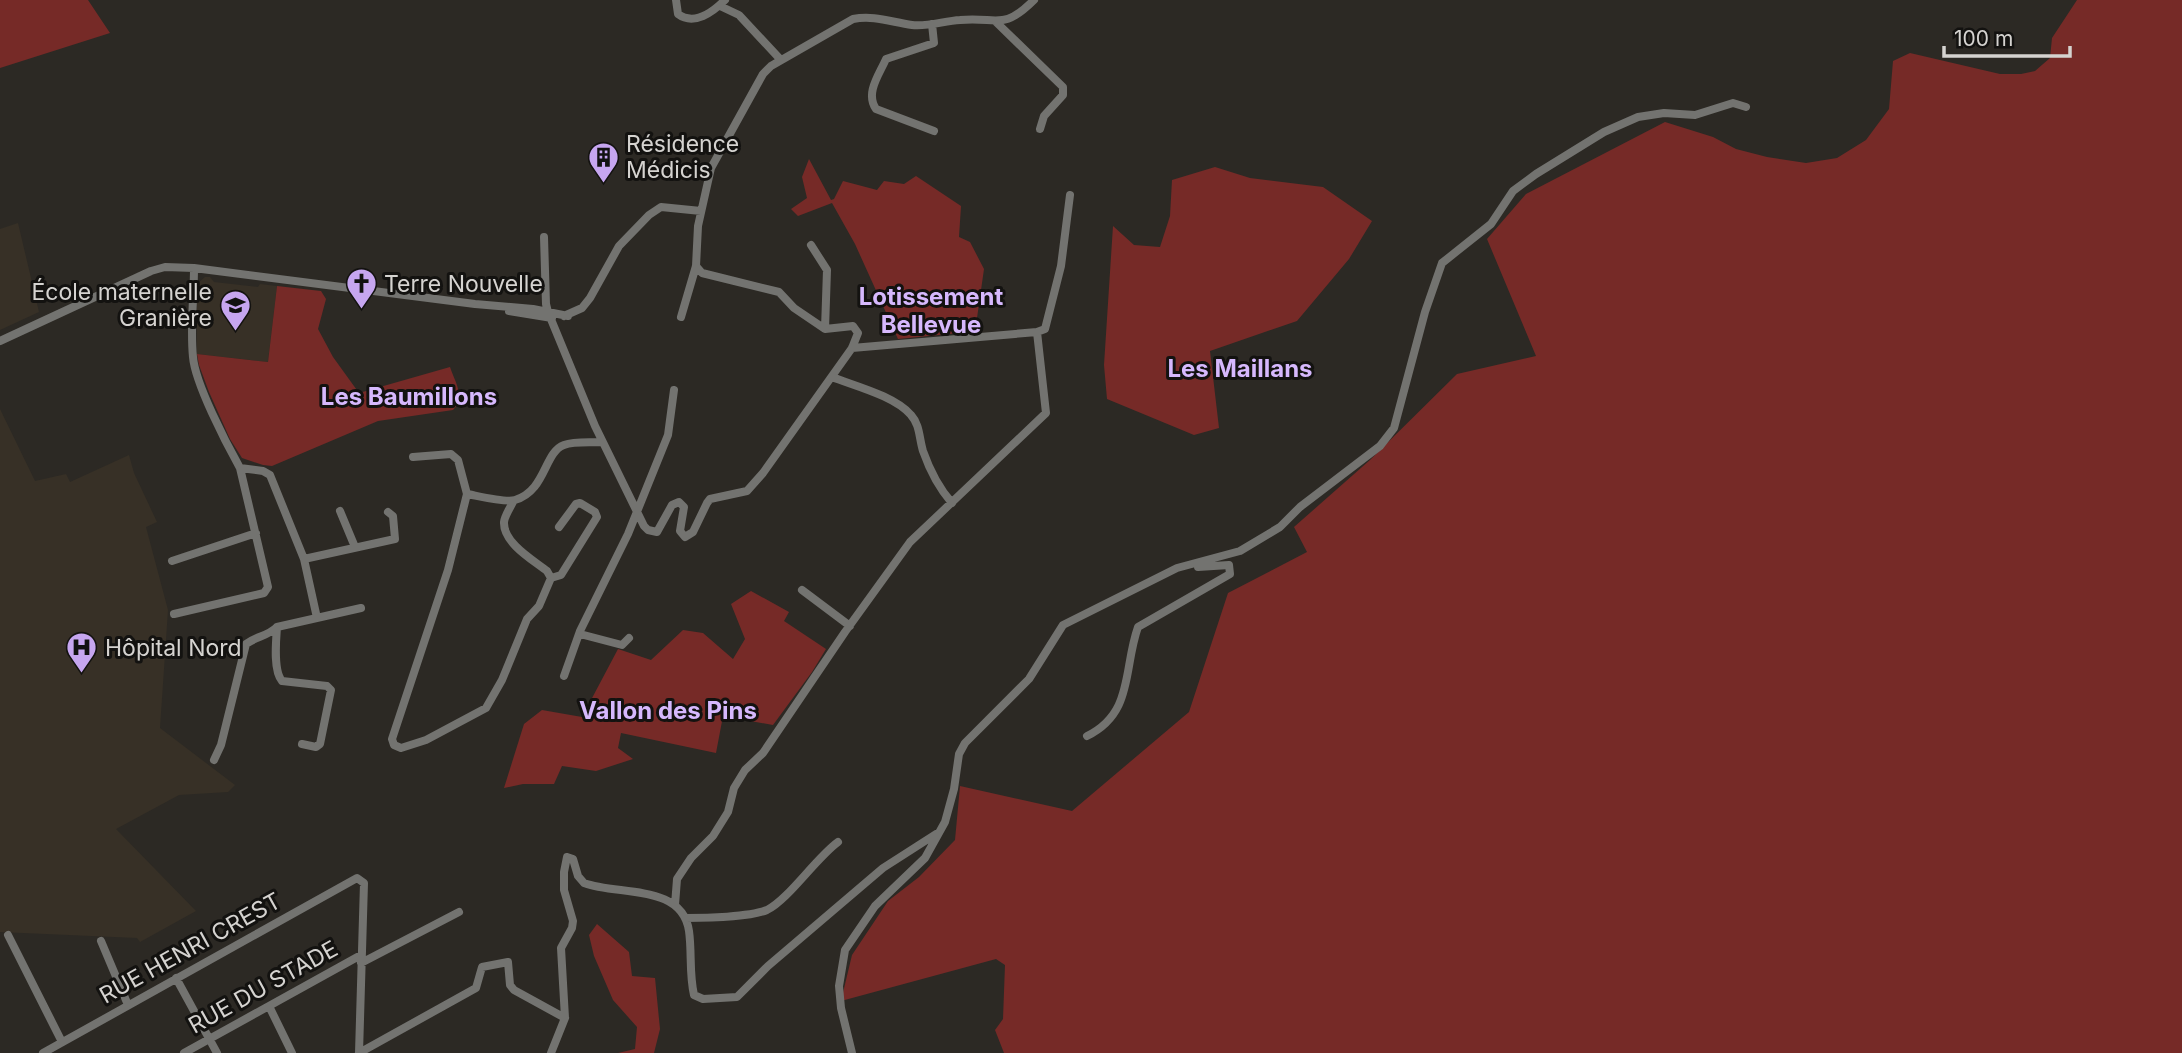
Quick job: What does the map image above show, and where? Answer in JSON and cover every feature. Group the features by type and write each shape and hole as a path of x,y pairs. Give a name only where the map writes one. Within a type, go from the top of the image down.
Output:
{"street":[{"path":"676,0 678,14 685,19 699,18 722,3 738,15 780,60"},
{"path":"681,317 696,266 698,226 710,167 763,74 780,60 853,19 864,17 914,26 965,19 996,22 1020,14 1034,0"},
{"path":"996,22 1063,87 1063,95 1044,116 1041,128"},
{"path":"932,24 934,43 886,60 871,93 876,109 934,131"},
{"path":"852,1053 841,1008 839,986 845,950 875,906 925,858 945,822 954,789 959,754 965,743 1029,679 1063,625 1177,568 1240,551 1280,527 1300,507 1380,446 1394,428 1424,312 1442,263 1491,224 1513,191 1604,132 1638,117 1664,113 1695,115 1733,103 1746,107"},
{"path":"852,348 1037,332 1045,328 1060,266 1070,195"},
{"path":"0,341 165,267 194,268 568,316 582,308 619,246 649,215 660,207 701,211"},
{"path":"544,237 546,304 549,315 602,442 648,530 657,532 672,505 675,502 682,503 680,531 682,535 689,536 710,499 747,491 763,473 852,348 858,334 853,326 825,329 794,308 779,292 702,273 696,266"},
{"path":"811,245 827,270 825,329"},
{"path":"174,614 264,593 268,587 240,468 229,449 195,369 192,354 194,268"},
{"path":"675,905 677,879 691,858 713,836 728,812 734,788 745,770 763,753 910,542 1046,413 1037,332"},
{"path":"832,377 899,404 913,416 933,478 952,503"},
{"path":"564,676 668,435 674,390"},
{"path":"583,443 595,426"},
{"path":"551,578 547,571 507,537 505,517 513,502 540,483 558,449 564,445 602,442"},
{"path":"413,457 451,454 457,460 467,494 444,583 392,739 394,745 401,748 426,740 485,708 502,680 527,619 539,606 551,578"},
{"path":"240,468 263,471 270,475 304,559 317,618"},
{"path":"467,494 513,502"},
{"path":"551,578 561,575 597,517 595,512 580,503 576,504 559,527"},
{"path":"340,512 355,547"},
{"path":"304,559 396,539 393,516 388,512"},
{"path":"172,561 256,533"},
{"path":"1087,736 1100,729 1119,707 1127,681 1132,643 1138,627 1156,614 1230,574 1229,565 1204,565 1166,574"},
{"path":"803,590 849,626"},
{"path":"214,760 221,745 246,644 270,634 277,627 361,607"},
{"path":"277,627 278,677 282,681 327,686 331,690 320,744 316,747 302,744"},
{"path":"580,634 622,645 629,638"},
{"path":"551,1053 565,1018 561,947 573,921 564,890 564,872 568,857 573,859 578,876 584,883 652,895 675,905 686,918 694,995 703,999 737,997 768,966 873,876 939,833"},
{"path":"686,918 720,917 766,910 785,895 838,842"},
{"name":"RUE HENRI CREST","path":"43,1053 357,878 363,883 361,959"},
{"name":"RUE DU STADE","path":"184,1053 269,1006 459,912"},
{"path":"8,935 62,1042"},
{"path":"101,941 128,1005"},
{"path":"359,1053 361,959"},
{"path":"359,1053 477,988 482,967 508,962 510,985 514,990 565,1018"},
{"path":"176,978 216,1053"},
{"path":"269,1006 292,1053"}],"shaded area":[{"path":"0,0 88,0 110,33 0,68"},
{"path":"2077,0 2182,0 2182,1053 1004,1053 995,1030 1003,1019 1005,965 996,959 841,1001 852,955 888,901 919,877 955,840 960,786 1072,811 1189,712 1228,593 1307,552 1294,527 1370,460 1457,374 1536,356 1487,239 1526,194 1665,122 1713,137 1736,149 1767,157 1806,163 1837,158 1866,140 1889,109 1893,61 1910,53 2000,74 2035,71 2050,58 2052,38"},
{"path":"809,159 831,200 843,181 877,190 884,181 904,184 916,176 961,206 959,237 970,242 984,269 976,325 969,332 898,339 855,244 832,203 798,216 791,209 807,198 802,177"},
{"path":"1215,167 1250,178 1323,187 1372,221 1349,259 1297,321 1210,351 1219,428 1194,435 1107,399 1104,365 1113,226 1134,245 1160,247 1170,216 1172,180"},
{"path":"18,223 39,312 0,330 0,229"},
{"name":"École maternelle Granière","path":"205,277 210,277 214,282 258,287 260,284 277,286 268,362 197,354 197,284"},
{"path":"277,286 321,291 326,299 318,329 333,357 359,393 450,367 459,395 457,405 453,410 378,421 272,466 242,458 230,439 209,392 197,354 268,362"},
{"name":"Hôpital Nord","path":"0,409 35,481 66,474 70,482 129,455 134,473 157,522 146,527 168,610 160,728 235,785 228,792 179,795 116,829 196,911 140,942 137,938 0,932"},
{"path":"751,591 789,612 784,621 826,649 773,725 723,716 716,753 621,733 618,748 633,759 596,771 562,766 554,784 523,784 504,788 524,724 542,710 582,717 618,649 651,660 683,630 703,633 733,659 745,639 731,604"},
{"path":"597,924 629,952 632,976 655,978 660,1029 654,1053 618,1053 635,1049 637,1027 613,1000 594,956 589,935"}],"place":[{"name":"Résidence Médicis","path":"603,184"},
{"name":"Terre Nouvelle","path":"361,311"},
{"name":"École maternelle Granière","path":"235,332"},
{"name":"Hôpital Nord","path":"82,675"}],"district":[{"name":"Lotissement Bellevue","path":"931,311"},
{"name":"Les Maillans","path":"1240,369"},
{"name":"Les Baumillons","path":"409,397"},
{"name":"Vallon des Pins","path":"668,711"}]}
